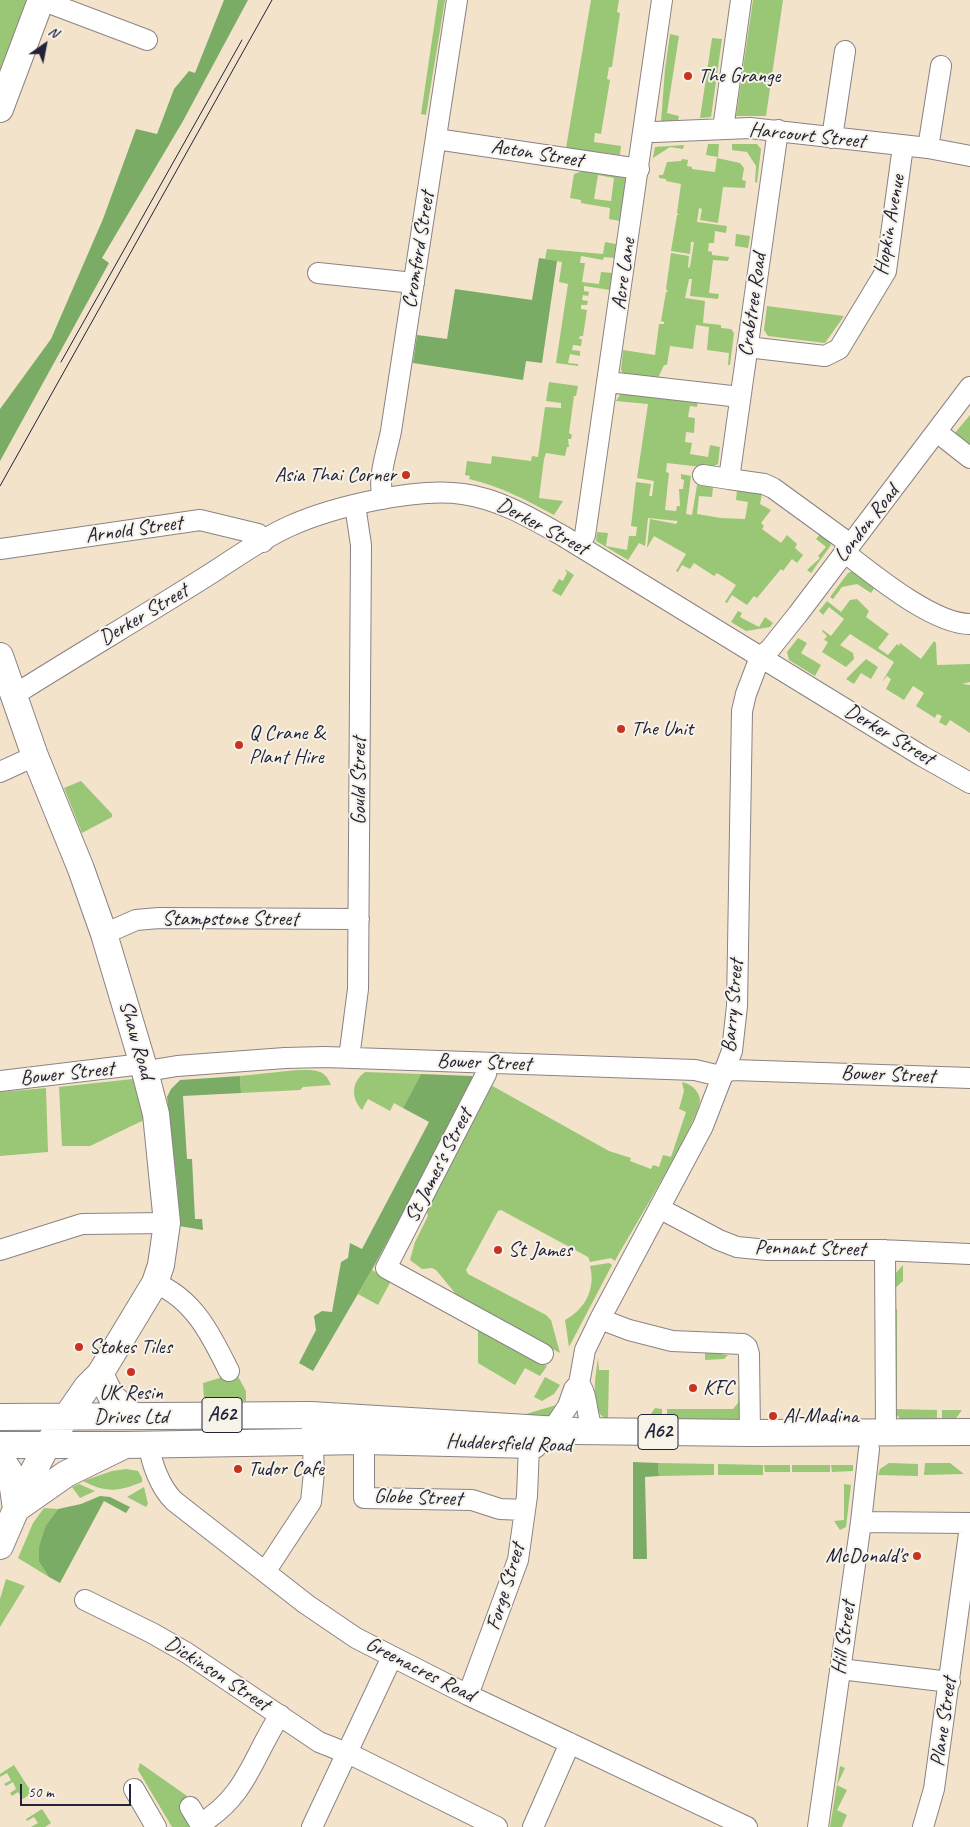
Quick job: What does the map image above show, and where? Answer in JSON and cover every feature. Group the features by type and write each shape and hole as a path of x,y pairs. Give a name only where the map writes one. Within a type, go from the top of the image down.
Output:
{"main road":[{"path":"0,109 41,0"},
{"name":"Shaw Road","path":"0,656 35,756 81,869 104,934 144,1068 156,1114 167,1223 161,1265 155,1283 100,1374 92,1379 48,1444 0,1546"},
{"path":"100,1374 111,1396 133,1416"},
{"name":"Huddersfield Road","path":"67,1417 311,1415 418,1419 552,1430 750,1433 877,1441 970,1450"},
{"name":"A62","path":"0,1417 67,1417"},
{"name":"Huddersfield Road","path":"48,1444 136,1445 364,1442 744,1450 877,1441 970,1432"},
{"name":"A62","path":"0,1445 48,1444"},
{"path":"0,1457 11,1474 16,1509 66,1474 136,1445"}],"street":[{"path":"41,0 147,40"},
{"name":"Cromford Street","path":"383,499 380,489 382,474 391,431 457,0"},
{"name":"Acre Lane","path":"578,546 584,535 608,382 662,0"},
{"path":"723,129 723,118 741,0"},
{"path":"832,138 845,51"},
{"path":"928,148 941,66"},
{"name":"Harcourt Street","path":"644,130 654,132 750,128 778,130 832,138 928,148 970,156"},
{"name":"Crabtree Road","path":"729,479 778,130"},
{"name":"Acton Street","path":"436,139 639,169"},
{"name":"Hopkin Avenue","path":"747,347 825,356 840,349 886,271 903,146"},
{"path":"318,273 414,283"},
{"path":"608,382 740,397"},
{"name":"London Road","path":"760,657 779,638 970,387"},
{"path":"937,432 970,458"},
{"path":"703,475 764,484 773,488 907,598 945,619 957,623 970,624"},
{"name":"Derker Street","path":"12,693 22,690 290,526 355,505 383,499 438,492 489,499 513,509 578,546 970,783"},
{"name":"Gould Street","path":"349,1058 358,989 359,919 361,545 355,505"},
{"name":"Arnold Street","path":"0,549 200,520 258,534 263,542"},
{"name":"Barry Street","path":"552,1430 568,1406 574,1389 579,1384 585,1350 600,1319 703,1126 732,1051 737,1006 742,711 746,694 760,657"},
{"path":"0,772 35,756"},
{"name":"Stampstone Street","path":"104,934 136,920 159,918 359,919"},
{"name":"Bower Street","path":"0,1081 134,1065 153,1070 177,1066 285,1058 349,1058 695,1070 716,1075 740,1070 970,1078"},
{"name":"St James's Street","path":"487,1063 486,1074 386,1268 543,1354"},
{"name":"Pennant Street","path":"659,1208 719,1240 737,1247 767,1250 885,1250 970,1254"},
{"path":"0,1250 82,1224 167,1223"},
{"name":"Hill Street","path":"818,1827 861,1522 877,1441 885,1250"},
{"path":"155,1283 168,1288 195,1312 213,1337 229,1371"},
{"path":"600,1319 621,1328 672,1341 738,1342 747,1347 749,1354 750,1433"},
{"name":"Barry Street","path":"579,1384 584,1390 589,1423 594,1431"},
{"path":"265,1572 310,1502 314,1472 311,1415"},
{"name":"Globe Street","path":"364,1442 364,1498 472,1500 500,1510 525,1510"},
{"name":"Greenacres Road","path":"136,1445 150,1460 168,1495 339,1628 392,1658 738,1825"},
{"name":"Forge Street","path":"468,1695 518,1560 525,1510 529,1445"},
{"path":"861,1522 970,1524"},
{"name":"Plane Street","path":"922,1827 934,1789 970,1524"},
{"name":"Dickinson Street","path":"85,1600 152,1633 187,1653 319,1742 497,1827"},
{"path":"312,1827 392,1658"},
{"path":"840,1669 950,1682"},
{"path":"197,1819 217,1814 234,1796 280,1715"},
{"path":"533,1827 570,1744"},
{"path":"134,1789 156,1827"}],"green space":[{"path":"0,0 27,0 0,71"},
{"path":"224,0 248,0 183,121 102,258 109,263 0,461 0,409 51,339 103,219 136,129 157,134 174,89 189,71 195,73"},
{"path":"438,0 445,0 426,115 421,114"},
{"path":"591,0 619,0 617,12 620,13 612,67 609,67 607,79 610,80 601,134 595,133 594,142 621,146 620,155 566,148"},
{"path":"753,0 783,0 766,116 736,116"},
{"path":"670,34 679,36 667,113 679,116 678,120 661,122 665,69"},
{"path":"712,38 722,39 711,117 700,118"},
{"path":"708,144 719,144 718,157 706,155"},
{"path":"732,144 757,144 761,149 757,183 755,182 756,166 747,152 732,150"},
{"path":"684,145 683,149 670,147 653,158 650,173 655,147"},
{"path":"717,158 740,163 744,168 742,180 746,181 745,188 723,187 718,223 700,220 702,209 699,208 697,222 727,226 726,233 715,231 714,243 709,243 708,251 712,252 712,255 729,257 728,261 713,260 709,293 719,294 718,299 690,296 692,279 689,279 685,298 705,301 703,323 721,325 721,328 731,329 734,333 730,365 728,365 729,353 707,350 709,327 696,325 693,349 670,346 667,365 664,365 658,378 623,373 621,370 623,350 655,355 659,324 664,324 661,321 666,292 668,292 666,289 671,253 689,256 688,268 690,267 694,242 691,242 690,254 671,251 677,215 679,215 677,213 681,184 666,181 666,179 659,178 659,175 663,175 667,162 681,161 682,159 688,160 687,166 692,167 692,169 715,172"},
{"path":"585,170 626,177 620,221 609,219 610,208 581,203 581,200 570,198 574,174","holes":["598,175 614,178 611,201 594,199"]},
{"path":"736,234 750,236 748,248 735,246"},
{"path":"605,242 616,244 614,258 604,257 603,260 581,256 580,263 585,263 582,282 599,284 601,272 613,273 610,290 584,286 584,291 589,292 588,296 583,295 582,300 588,301 587,305 581,305 581,309 587,310 583,336 580,336 579,339 582,339 581,346 573,345 572,350 580,351 580,356 570,354 568,363 578,364 578,366 556,363 568,284 559,282 562,262 545,259 547,249 603,254"},
{"path":"539,258 557,261 542,363 526,361 523,380 413,363 417,335 447,339 455,289 532,300"},
{"path":"767,306 844,316 825,343 768,336 764,330"},
{"path":"549,382 578,386 576,396 574,396 569,433 572,435 571,439 568,439 569,447 567,447 565,456 546,453 544,459 539,498 563,501 554,515 513,494 469,479 470,476 465,475 467,461 491,464 492,456 531,461 532,456 538,457 545,407 561,408 561,403 546,401"},
{"path":"621,393 698,401 697,407 690,406 688,417 695,418 694,433 686,432 685,442 692,443 690,454 708,457 710,445 720,447 718,464 714,466 701,465 701,467 667,463 666,472 669,473 665,510 676,511 677,506 680,506 679,489 683,489 684,480 681,479 681,474 691,476 686,514 692,515 697,485 713,487 712,497 699,496 697,514 721,518 745,519 748,502 736,500 737,490 762,493 760,504 771,510 761,523 764,526 762,529 781,543 787,535 797,544 795,548 803,555 797,563 792,559 783,571 781,569 757,598 754,596 747,605 732,595 727,603 725,602 736,585 717,573 714,576 694,563 690,569 682,565 678,572 676,571 686,554 654,536 647,548 650,519 676,524 678,521 648,518 645,546 639,543 628,560 596,541 597,532 608,533 606,546 627,550 629,536 636,536 637,527 631,526 636,482 651,484 649,496 652,496 654,481 637,478 648,404 616,401"},
{"path":"970,415 970,446 954,434"},
{"path":"820,534 831,545 811,573 807,570 820,558 818,556 826,547 816,539"},
{"path":"565,569 574,575 561,596 552,591 559,579 563,581 567,573"},
{"path":"853,571 875,587 871,593 857,584 842,587 833,599 830,597 848,573"},
{"path":"857,599 869,611 866,617 889,634 878,648 888,655 900,643 921,659 934,641 936,643 937,665 970,664 970,682 962,684 970,685 970,733 950,720 946,726 939,722 942,716 937,714 935,718 916,706 924,693 913,686 904,700 886,689 891,679 887,676 882,682 894,662 850,634 840,645 853,653 854,659 846,667 822,652 828,642 824,640 827,636 822,631 831,636 844,619 829,607 823,615 819,611 827,601 841,612 850,600"},
{"path":"738,611 742,613 740,617 759,627 765,617 773,623 770,627 746,631 731,622"},
{"path":"798,638 807,643 801,653 821,665 815,676 789,660 787,652"},
{"path":"866,659 878,667 871,679 861,673 854,684 846,679"},
{"path":"81,781 112,814 112,817 82,833 64,788"},
{"path":"297,1070 318,1071 325,1075 331,1085 303,1087 300,1090 241,1093 240,1076"},
{"path":"365,1072 421,1074 403,1108 394,1103 390,1111 368,1099 362,1110 354,1095 354,1090 357,1080"},
{"path":"421,1074 472,1076 474,1080 373,1268 313,1371 299,1363 316,1330 314,1316 322,1311 332,1312 341,1262 348,1258 350,1243 362,1249 429,1122 403,1108"},
{"path":"240,1076 241,1093 183,1096 187,1159 192,1159 195,1219 202,1219 203,1230 179,1226 178,1192 167,1097 171,1089 180,1080"},
{"path":"133,1079 144,1120 90,1146 62,1146 59,1087"},
{"path":"682,1082 696,1090 700,1099 697,1110 663,1177 615,1261 611,1258 590,1262 588,1257 501,1210 498,1211 466,1270 468,1274 546,1315 551,1320 560,1353 460,1299 436,1270 432,1268 422,1269 410,1260 415,1242 428,1216 425,1206 489,1084 609,1151 631,1158 630,1161 651,1169 653,1165 659,1167 663,1155 671,1157 686,1112 679,1109 684,1091"},
{"path":"46,1088 48,1152 0,1156 0,1092"},
{"path":"609,1263 612,1265 569,1347 565,1320 578,1310 587,1298 591,1283 590,1266"},
{"path":"903,1265 903,1281 893,1290 895,1274"},
{"path":"372,1270 391,1281 378,1305 358,1294"},
{"path":"893,1309 897,1309 897,1399 893,1399"},
{"path":"478,1328 547,1366 540,1376 525,1368 515,1385 478,1363"},
{"path":"705,1352 728,1355 724,1359 705,1360"},
{"path":"598,1358 599,1370 609,1370 608,1419 602,1416 596,1402 595,1383"},
{"path":"236,1373 246,1391 246,1401 204,1400 203,1383"},
{"path":"545,1377 560,1385 554,1394 542,1401 534,1397"},
{"path":"739,1385 742,1396 741,1421 667,1420 667,1409 733,1409 738,1403"},
{"path":"563,1403 551,1418 530,1418 526,1414"},
{"path":"655,1408 662,1409 662,1420 640,1420 643,1415 648,1418"},
{"path":"894,1409 937,1410 937,1421 906,1421 896,1415"},
{"path":"942,1410 962,1410 954,1421 942,1422"},
{"path":"633,1462 658,1463 659,1476 645,1477 647,1559 633,1559"},
{"path":"658,1463 714,1464 714,1475 659,1476"},
{"path":"889,1463 918,1464 918,1476 878,1475 880,1469"},
{"path":"925,1463 950,1463 964,1474 924,1475"},
{"path":"718,1464 763,1465 763,1475 718,1475"},
{"path":"764,1465 790,1465 790,1472 765,1472"},
{"path":"792,1465 830,1465 830,1472 792,1472"},
{"path":"831,1465 853,1465 853,1471 832,1472"},
{"path":"126,1469 138,1471 142,1482 126,1488 112,1490 99,1488 83,1481 112,1471"},
{"path":"79,1484 95,1491 80,1498 72,1487"},
{"path":"844,1484 851,1485 846,1527 840,1530 834,1521 844,1520"},
{"path":"144,1487 148,1504 146,1507 127,1497"},
{"path":"100,1496 110,1497 130,1507 126,1513 104,1501 60,1583 49,1577 39,1562 39,1547 46,1525 58,1509 81,1504"},
{"path":"44,1508 58,1509 46,1525 39,1562 49,1577 18,1558 33,1523"},
{"path":"6,1579 25,1586 0,1627 0,1599"},
{"path":"140,1763 190,1798 179,1804 193,1827 172,1827 138,1770"},
{"path":"14,1765 32,1793 23,1799 18,1792 12,1796 10,1793 16,1789 13,1782 6,1786 4,1784 11,1780 7,1773 0,1777 0,1774"},
{"path":"840,1766 845,1768 837,1785 847,1790 837,1810 847,1815 842,1827 830,1827"},
{"path":"42,1809 51,1823 45,1827 31,1827 38,1823 34,1817 27,1821 26,1819"}],"tram line":[{"path":"0,486 272,0"},
{"path":"61,362 242,40"}],"place":[{"name":"The Grange","path":"688,76"},
{"name":"Asia Thai Corner","path":"406,475"},
{"name":"The Unit","path":"621,729"},
{"name":"Q Crane & Plant Hire","path":"239,745"},
{"name":"St James","path":"498,1250"},
{"name":"Stokes Tiles","path":"79,1347"},
{"name":"UK Resin Drives Ltd","path":"131,1372"},
{"name":"KFC","path":"693,1388"},
{"name":"Al-Madina","path":"773,1416"},
{"name":"Tudor Cafe","path":"238,1469"},
{"name":"McDonald's","path":"917,1556"}]}
